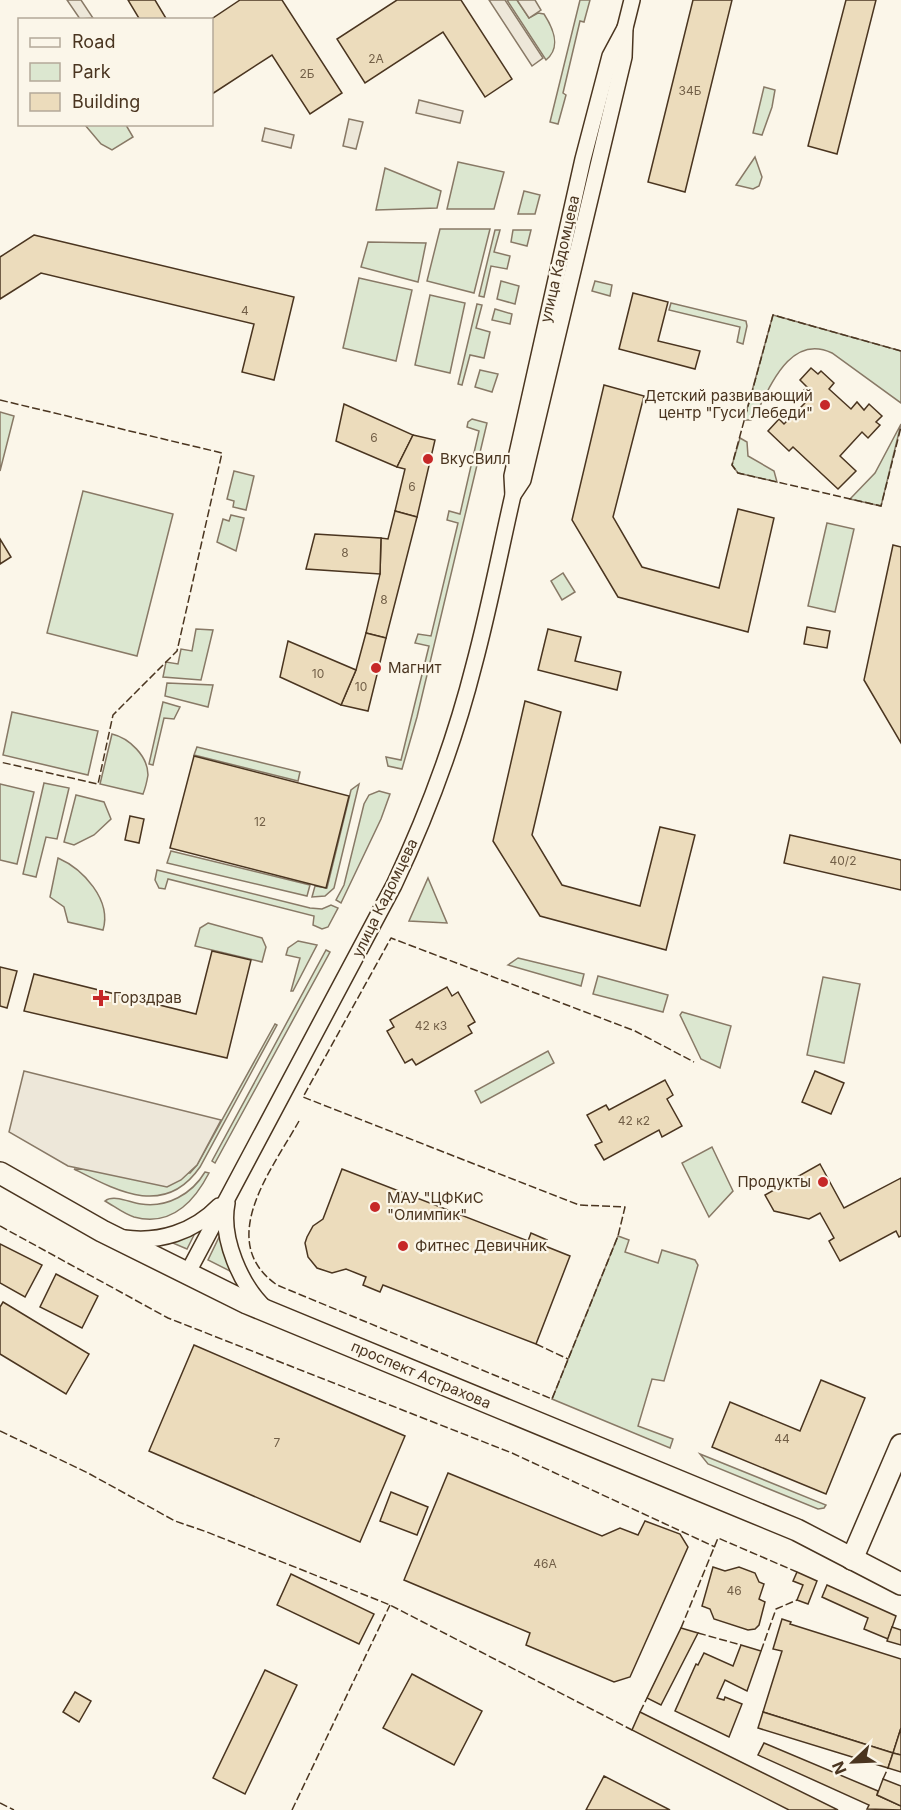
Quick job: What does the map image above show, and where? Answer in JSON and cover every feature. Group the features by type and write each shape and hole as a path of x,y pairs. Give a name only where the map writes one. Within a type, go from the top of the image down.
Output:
{"street":[{"name":"улица Кадомцева","path":"187,1274 410,853 446,756 474,666 513,495 512,476 583,159 610,56 625,28 632,0"},
{"name":"проспект Астрахова","path":"0,1173 114,1237 270,1313 799,1531 901,1584"},
{"path":"114,1237 145,1240 174,1234 211,1214 229,1194"},
{"path":"229,1194 226,1221 232,1252 252,1293 270,1313"},
{"path":"852,1559 901,1445"}],"green space":[{"path":"507,0 517,0 529,18 538,13 544,14 553,31 555,43 551,55 546,60"},
{"path":"580,0 590,0 584,22 580,21 558,124 550,122"},
{"path":"764,87 775,90 772,107 762,135 753,133"},
{"path":"86,126 127,126 133,137 112,150 101,144"},
{"path":"755,157 762,177 759,186 753,189 736,185"},
{"path":"458,162 504,172 494,209 447,209"},
{"path":"385,168 441,191 437,208 376,210"},
{"path":"524,191 540,195 535,214 518,214"},
{"path":"440,229 490,229 474,293 427,281"},
{"path":"495,230 500,230 494,252 510,256 507,269 491,266 484,297 479,296"},
{"path":"513,230 531,230 527,246 511,242"},
{"path":"368,242 426,243 418,282 361,267"},
{"path":"359,278 412,290 396,361 343,348"},
{"path":"501,281 519,286 515,304 497,299"},
{"path":"595,281 612,285 610,296 592,291"},
{"path":"430,295 465,303 450,373 415,365"},
{"path":"671,303 746,321 743,344 737,342 740,327 669,310"},
{"path":"477,304 482,305 476,328 490,332 484,358 470,355 462,385 458,384"},
{"path":"495,309 512,314 510,324 492,320"},
{"path":"773,315 901,351 901,403 832,353 817,349 804,350 793,356 783,366 755,416 751,420 744,420"},
{"path":"480,370 498,374 492,392 475,387"},
{"path":"0,412 14,416 0,471"},
{"path":"472,419 487,423 417,717 402,769 388,766 386,757 401,760 429,646 415,643 418,634 431,636 458,523 447,520 449,511 460,514 479,431 467,427 468,422"},
{"path":"901,424 881,506 850,499 875,473"},
{"path":"740,438 747,442 748,456 774,471 777,482 738,473 732,465"},
{"path":"234,471 254,476 246,510 233,507 234,501 227,499"},
{"path":"83,491 173,514 137,656 47,633"},
{"path":"231,515 244,518 236,551 217,542 223,519 229,521"},
{"path":"827,523 854,529 835,612 808,606"},
{"path":"563,573 575,592 562,600 551,581"},
{"path":"196,629 213,630 201,680 163,677 166,662 178,664 181,649 192,651"},
{"path":"167,683 213,685 208,707 165,696"},
{"path":"163,702 180,707 174,719 164,718 153,765 149,764"},
{"path":"12,712 98,731 88,775 3,755"},
{"path":"112,734 125,739 145,761 148,775 143,794 100,784"},
{"path":"197,747 300,772 298,781 194,755"},
{"path":"44,783 69,788 57,839 46,837 36,877 23,874"},
{"path":"0,784 34,792 17,864 0,860"},
{"path":"359,784 334,888 325,896 312,897 315,886 327,888 351,790"},
{"path":"379,791 390,794 381,819 341,903 336,900 344,885 364,804 369,795"},
{"path":"76,795 104,802 111,819 94,835 74,845 64,842"},
{"path":"171,851 310,885 307,896 167,863"},
{"path":"58,858 77,870 93,887 103,908 105,919 103,930 68,922 64,907 50,897"},
{"path":"157,870 310,908 322,909 331,905 338,908 328,927 322,929 313,925 314,916 168,879 165,889 159,888 155,880"},
{"path":"428,878 447,923 409,921"},
{"path":"208,923 262,938 266,947 262,962 195,946 200,928"},
{"path":"298,941 317,945 291,991 300,958 286,955 288,948"},
{"path":"326,950 330,952 215,1163 212,1161"},
{"path":"518,958 584,974 581,986 508,965"},
{"path":"598,976 668,995 663,1012 593,994"},
{"path":"823,977 860,984 844,1063 807,1055"},
{"path":"682,1012 731,1026 720,1068 701,1059 680,1015"},
{"path":"275,1024 277,1025 200,1167 186,1183 172,1192 156,1196 140,1195 107,1185 74,1169 190,1173 197,1165"},
{"path":"548,1051 554,1063 481,1103 475,1091"},
{"path":"712,1147 733,1191 709,1217 682,1163"},
{"path":"205,1172 209,1173 196,1194 180,1210 170,1215 147,1219 134,1217 105,1201 113,1198 151,1205 160,1204 186,1193"},
{"path":"199,1225 187,1249 168,1241"},
{"path":"223,1229 238,1275 208,1260"},
{"path":"618,1236 629,1240 625,1252 658,1263 662,1250 695,1260 698,1265 664,1381 652,1379 638,1426 673,1439 670,1448 552,1399"},
{"path":"700,1454 826,1505 818,1509 708,1464"}],"shaded area":[{"path":"67,0 81,0 93,18 79,18"},
{"path":"489,0 505,0 543,58 532,66"},
{"path":"517,0 535,0 541,10 529,18"},
{"path":"419,100 463,111 460,123 416,113"},
{"path":"349,119 363,122 356,149 343,146"},
{"path":"265,128 294,135 291,148 262,141"},
{"path":"24,1071 221,1120 197,1165 181,1180 167,1187 68,1166 9,1132"}],"building":[{"path":"128,0 155,0 166,18 139,18"},
{"path":"240,0 282,0 342,93 310,114 272,55 213,93 213,18"},
{"path":"397,0 461,0 512,79 485,97 443,32 365,83 337,39"},
{"path":"693,0 732,0 685,192 648,182"},
{"path":"846,0 876,0 837,154 808,146"},
{"path":"34,235 294,297 274,380 242,372 254,324 41,273 0,299 0,257"},
{"path":"633,293 668,302 658,341 700,351 695,369 619,349"},
{"path":"811,368 818,374 821,371 834,383 829,389 851,409 857,402 864,410 869,404 882,416 876,422 880,425 868,438 862,432 840,456 856,471 838,489 793,447 789,451 768,431 779,419 784,424 807,401 800,394 807,387 800,380"},
{"path":"604,385 644,396 613,517 642,567 719,588 738,509 774,518 748,632 618,597 572,520"},
{"path":"344,404 413,435 397,467 336,441"},
{"path":"413,435 435,440 417,517 395,511 405,469 397,467"},
{"path":"395,511 417,517 386,638 366,633 380,574 381,538 388,539"},
{"path":"315,534 381,538 380,574 306,569"},
{"path":"0,539 11,557 0,564"},
{"path":"893,545 901,547 901,743 864,680"},
{"path":"807,627 830,631 827,648 804,644"},
{"path":"548,629 581,637 575,661 621,672 617,690 538,670"},
{"path":"366,633 386,638 368,711 341,705 356,670"},
{"path":"288,641 356,670 341,705 280,677"},
{"path":"525,701 561,712 532,835 562,885 640,906 660,827 695,835 666,950 540,916 493,841"},
{"path":"194,756 349,796 326,888 170,848"},
{"path":"130,816 144,819 139,843 125,840"},
{"path":"790,835 901,860 901,890 784,863"},
{"path":"212,951 251,960 227,1058 24,1011 34,974 196,1014"},
{"path":"0,967 17,971 7,1008 0,1006"},
{"path":"447,987 452,996 458,992 475,1022 468,1026 472,1033 416,1065 412,1059 405,1063 387,1031 394,1027 390,1020"},
{"path":"815,1071 844,1083 831,1114 802,1102"},
{"path":"665,1080 673,1095 667,1099 682,1126 662,1137 659,1130 604,1160 595,1145 602,1142 587,1115 606,1105 609,1110"},
{"path":"820,1164 844,1208 901,1178 901,1236 899,1237 896,1231 840,1261 829,1241 834,1238 820,1213 809,1219 774,1211 765,1195"},
{"path":"342,1169 528,1241 531,1233 547,1240 545,1246 570,1256 536,1344 383,1285 380,1292 363,1285 366,1277 346,1269 332,1273 317,1268 308,1257 305,1243 313,1226 323,1219"},
{"path":"0,1244 42,1265 25,1297 0,1283"},
{"path":"56,1274 98,1296 82,1328 40,1307"},
{"path":"3,1302 89,1354 66,1394 0,1354 0,1307"},
{"path":"194,1345 405,1436 360,1542 149,1451"},
{"path":"821,1380 865,1398 826,1494 712,1447 730,1402 800,1431"},
{"path":"448,1473 602,1536 620,1528 638,1535 645,1521 680,1534 688,1547 630,1677 614,1682 526,1645 530,1633 404,1580"},
{"path":"391,1492 428,1507 417,1535 380,1521"},
{"path":"713,1567 725,1571 739,1567 755,1573 759,1582 764,1584 759,1599 765,1602 759,1625 755,1629 748,1630 714,1619 710,1609 702,1606"},
{"path":"797,1572 817,1581 808,1604 797,1600 803,1585 793,1581"},
{"path":"291,1574 374,1614 359,1644 277,1605"},
{"path":"827,1585 896,1616 888,1639 864,1629 868,1618 822,1597"},
{"path":"782,1619 791,1622 790,1624 901,1659 901,1728 893,1753 763,1712 782,1651 773,1649"},
{"path":"892,1627 901,1630 901,1645 887,1641"},
{"path":"681,1628 698,1633 661,1705 647,1698"},
{"path":"741,1645 761,1651 747,1691 725,1680 717,1698 724,1700 725,1697 742,1704 729,1737 675,1711 696,1664 698,1665 704,1653 733,1666"},
{"path":"265,1670 297,1685 245,1794 213,1778"},
{"path":"412,1674 482,1711 454,1765 383,1728"},
{"path":"75,1692 91,1701 79,1722 63,1712"},
{"path":"640,1712 838,1810 789,1810 632,1730"},
{"path":"763,1712 893,1753 888,1768 758,1728"},
{"path":"901,1728 901,1755 893,1753"},
{"path":"764,1743 878,1791 877,1795 901,1806 901,1810 867,1809 869,1805 758,1755"},
{"path":"893,1753 901,1755 901,1772 888,1768"},
{"path":"604,1776 670,1810 586,1810"},
{"path":"883,1779 901,1786 901,1806 877,1795"}],"fence":[{"path":"901,351 773,315 732,465 738,473 881,506 901,427"},
{"path":"0,400 222,453 177,651 113,715 98,784 0,762"},
{"path":"299,1121 264,1182 255,1204 249,1226 250,1247 259,1267 277,1285 552,1399 618,1236 625,1207 579,1205 303,1097 391,938 635,1031 694,1062"},
{"path":"0,1226 168,1318 512,1453 715,1547"},
{"path":"536,1344 568,1359"},
{"path":"0,1431 88,1473 175,1521 390,1605 632,1730"},
{"path":"681,1628 718,1538 797,1572"},
{"path":"761,1651 776,1609 797,1600"},
{"path":"292,1810 390,1605"},
{"path":"698,1633 741,1645"},
{"path":"640,1712 647,1698"},
{"path":"883,1779 888,1768"},
{"path":"0,1803 14,1810"}],"place":[{"name":"Детский развивающий центр \"Гуси Лебеди\"","path":"825,405"},
{"name":"ВкусВилл","path":"428,459"},
{"name":"Магнит","path":"376,668"},
{"name":"Горздрав","path":"101,998"},
{"name":"Продукты","path":"823,1182"},
{"name":"МАУ \"ЦФКиС \"Олимпик\"","path":"375,1207"},
{"name":"Фитнес Девичник","path":"403,1246"}]}
